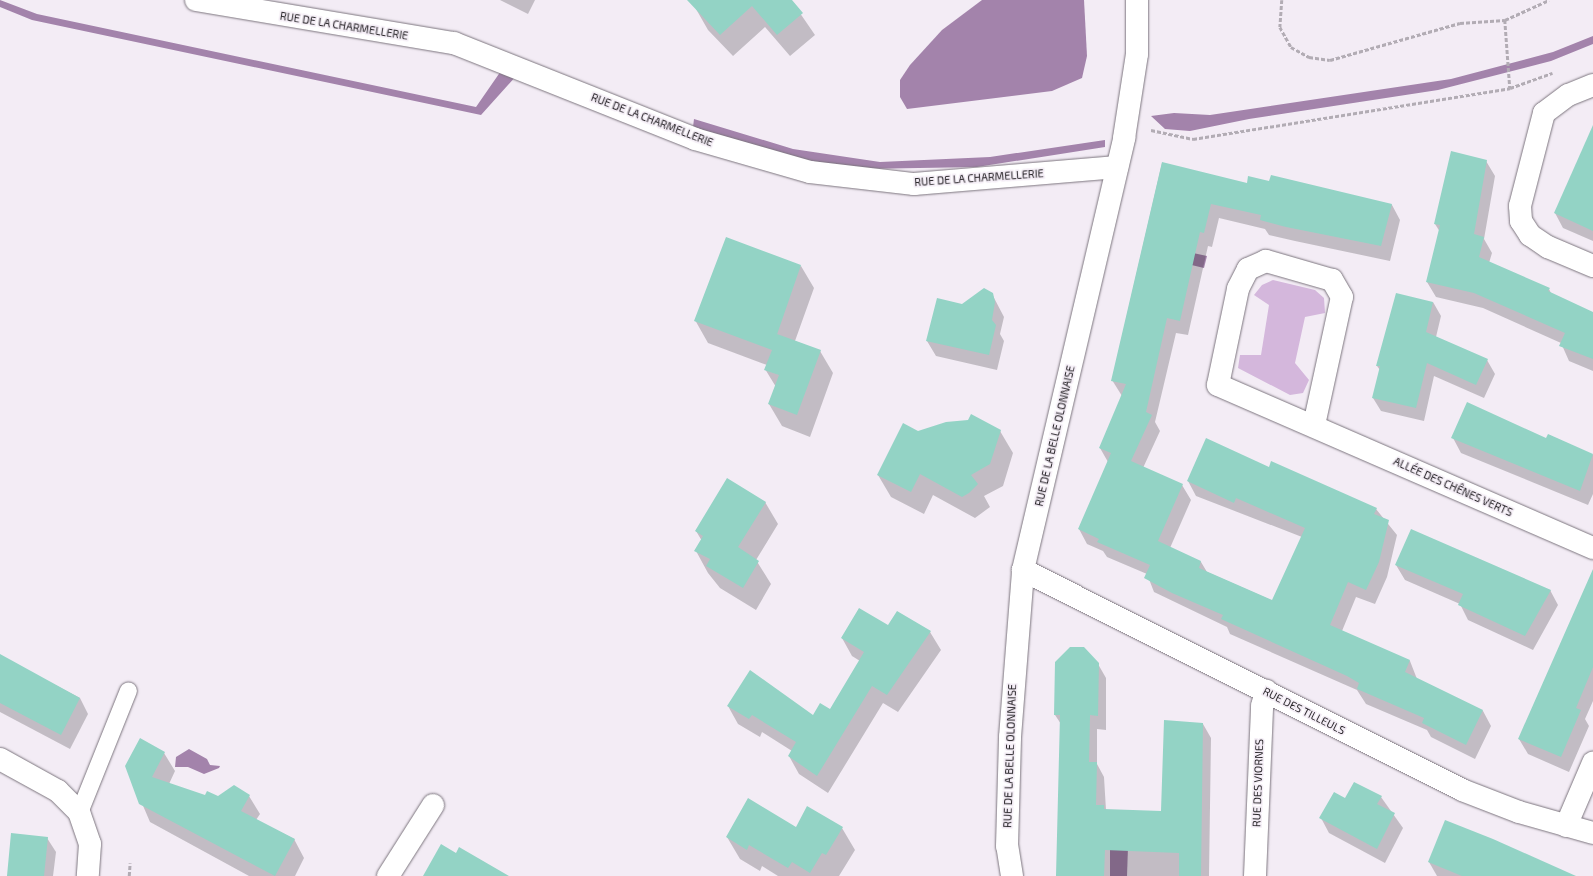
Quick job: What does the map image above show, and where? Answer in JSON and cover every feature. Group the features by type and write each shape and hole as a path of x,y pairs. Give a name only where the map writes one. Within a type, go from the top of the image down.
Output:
{"street":[{"name":"RUE DE LA CHARMELLERIE","path":"196,0 454,43 695,139 810,172 914,184 1117,167"},
{"name":"RUE DE LA BELLE OLONNAISE","path":"1012,876 1007,846 1010,737 1023,570 1117,167 1137,54 1137,0"},
{"path":"1593,85 1568,95 1544,113 1520,206 1521,221 1530,235 1548,247 1593,266"},
{"name":"ALLÉE DES CHÊNES VERTS","path":"1314,425 1342,297 1332,280 1266,261 1248,269 1238,289 1218,385 1314,425 1593,548"},
{"name":"RUE DES TILLEULS","path":"1023,570 1462,790 1566,826 1593,833"},
{"name":"RUE DES VIORNES","path":"1255,876 1262,706 1266,691"},
{"path":"0,759 58,790 79,812 90,844 88,876"},
{"path":"1566,826 1593,763"},
{"path":"388,876 433,805"}],"lane":[{"path":"79,812 128,690"}],"path":[{"path":"1282,0 1280,27 1291,47 1309,57 1330,60 1453,24 1505,20 1550,0"},
{"path":"1505,20 1510,88"},
{"path":"1146,129 1193,140 1510,88 1558,70"},
{"path":"129,876 130,863"}],"shaded area":[{"path":"0,0 37,14 476,107 503,68 518,74 481,115 32,20 0,7"},
{"path":"982,0 1084,0 1087,56 1082,78 1052,91 907,109 900,97 900,80 910,65 942,30"},
{"path":"1593,36 1593,44 1551,61 1438,90 1249,119 1190,131 1165,129 1151,116 1174,113 1210,115 1451,79 1553,52"},
{"path":"694,119 793,149 880,162 990,157 1105,140 1105,147 977,167 861,169 800,159 693,127"},
{"path":"1156,245 1207,256 1204,268 1154,256"},
{"path":"1273,280 1315,290 1324,298 1325,313 1305,317 1295,363 1309,380 1303,393 1290,395 1238,368 1240,355 1261,355 1269,305 1254,295 1262,285"},
{"path":"189,749 207,759 210,765 220,766 219,768 204,774 188,767 175,767 176,757"},
{"path":"1110,847 1128,847 1127,876 1110,876"}],"building":[{"path":"687,0 792,0 803,13 777,35 752,6 720,35"},
{"path":"1593,125 1593,231 1554,213"},
{"path":"1451,151 1487,160 1474,234 1484,237 1479,257 1550,288 1548,291 1593,312 1593,359 1559,346 1565,333 1474,293 1426,282 1440,225 1434,224"},
{"path":"1162,162 1247,183 1248,176 1269,181 1271,175 1392,204 1381,246 1286,227 1260,220 1261,215 1211,204 1204,233 1200,232 1180,321 1167,318 1146,412 1152,415 1131,461 1183,484 1158,541 1201,561 1199,568 1272,600 1305,528 1236,498 1234,503 1187,481 1206,438 1269,467 1271,461 1377,508 1374,514 1389,520 1379,562 1366,590 1348,582 1330,625 1410,660 1405,672 1483,710 1466,745 1422,723 1424,718 1357,689 1359,683 1347,676 1221,619 1223,615 1172,593 1144,578 1150,565 1097,542 1099,539 1078,529 1111,453 1099,448 1126,384 1111,381"},
{"path":"726,237 801,265 777,334 821,350 797,415 768,404 779,375 764,370 772,350 694,321"},
{"path":"984,288 993,293 995,302 992,320 996,325 989,355 926,341 937,298 962,304"},
{"path":"1396,293 1433,302 1426,332 1488,359 1476,385 1427,363 1416,408 1372,398 1380,366 1376,366"},
{"path":"1467,402 1546,438 1548,434 1593,454 1580,491 1451,438"},
{"path":"971,414 1001,430 990,464 971,475 978,484 969,493 962,497 920,474 911,492 877,475 903,423 918,431 946,422 968,420"},
{"path":"727,478 766,502 738,547 759,561 743,588 706,566 710,559 694,551 703,536 695,531"},
{"path":"1411,529 1551,590 1525,636 1458,605 1463,594 1395,565"},
{"path":"1593,569 1593,667 1576,708 1581,710 1561,757 1518,739"},
{"path":"859,608 888,625 897,611 931,631 887,695 872,686 817,776 788,756 796,742 752,715 749,719 727,706 750,670 813,715 820,703 830,709 864,652 841,638"},
{"path":"1070,647 1084,647 1099,663 1098,716 1090,715 1089,762 1097,762 1096,805 1104,805 1104,809 1161,811 1164,720 1203,723 1201,876 1179,876 1179,853 1105,850 1104,876 1056,876 1060,715 1054,715 1055,662"},
{"path":"0,654 80,698 61,735 0,703"},
{"path":"140,738 165,752 152,777 205,795 207,791 218,796 234,785 250,795 241,811 295,839 275,876 139,804 125,766"},
{"path":"1354,782 1382,796 1377,804 1395,813 1377,849 1319,818 1334,792 1345,798"},
{"path":"748,798 796,827 807,806 843,827 826,855 822,853 810,873 792,862 788,868 749,845 747,850 726,837"},
{"path":"1445,820 1493,839 1576,876 1462,876 1428,862"},
{"path":"11,833 48,837 44,876 7,876"},
{"path":"441,844 456,853 459,847 509,876 423,876"}]}
